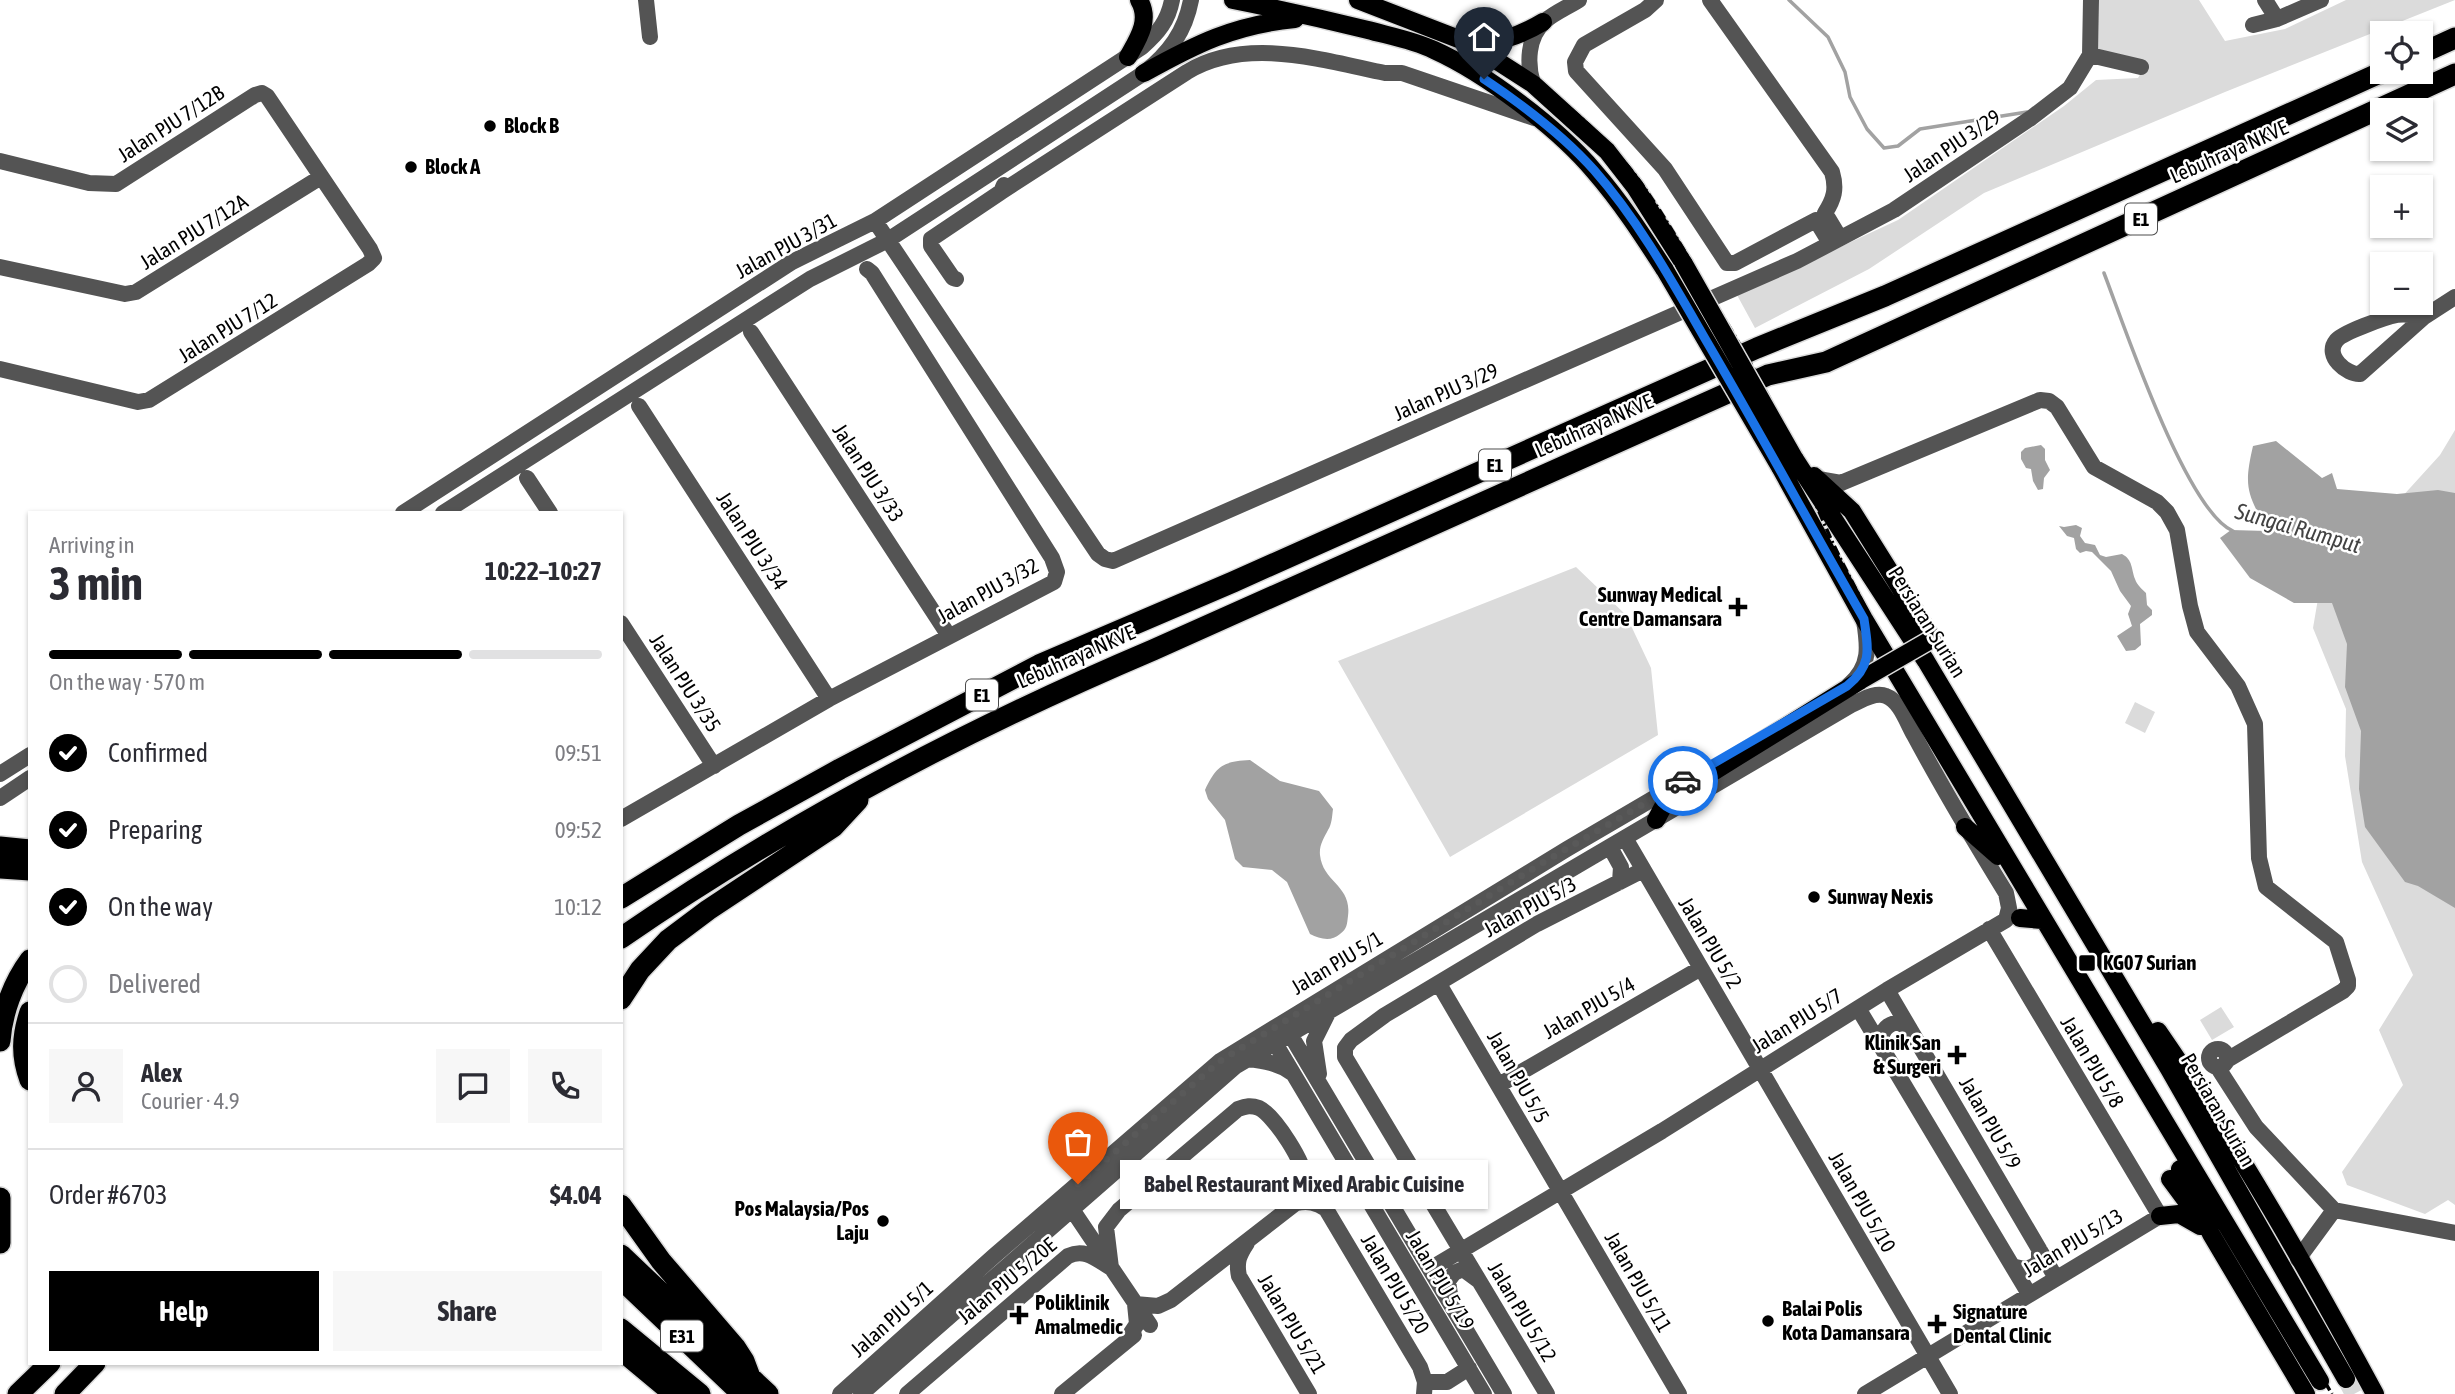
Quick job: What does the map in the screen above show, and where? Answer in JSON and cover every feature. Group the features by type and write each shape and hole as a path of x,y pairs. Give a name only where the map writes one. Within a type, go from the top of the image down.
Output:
{"highway":[{"path":"2433,48 2455,37"},
{"name":"Lebuhraya NKVE","path":"623,937 753,852 874,783 950,742 1052,693 1768,375 1826,362 2339,130 2455,74"},
{"name":"Lebuhraya NKVE","path":"623,897 739,825 818,781 1040,665 1233,582 1755,349 1885,296 2370,77"},
{"path":"623,996 640,970 668,940 708,910 833,827 874,783"},
{"path":"0,848 28,850"},
{"path":"0,868 28,870"},
{"path":"0,1041 1,1022 20,973 28,963"},
{"path":"28,1018 24,1031 23,1060 28,1074"},
{"path":"0,1198 0,1243"},
{"path":"623,1208 661,1261 735,1347 744,1388"},
{"path":"623,1257 744,1388"},
{"name":"E31","path":"623,1281 744,1388"},
{"path":"623,1288 744,1388 768,1394"},
{"path":"623,1331 700,1394"},
{"name":"E31","path":"623,1352 674,1394"},
{"path":"18,1394 49,1365"},
{"path":"65,1394 92,1368"}],"main road":[{"path":"1128,57 1141,33 1143,13 1139,0"},
{"name":"Persiaran Surian","path":"1233,0 1316,17 1432,49 1463,65 1539,120 1593,169 1624,208 1791,463 1926,661 2175,1080 2346,1379"},
{"path":"1290,0 1387,23 1434,39 1495,71 1526,80"},
{"name":"Persiaran Surian","path":"1357,0 1469,43 1526,80 1607,151 1635,187 1684,264 1791,463 1864,619 2011,868"},
{"path":"1144,73 1198,43 1227,33 1267,22 1316,17"},
{"path":"1469,43 1510,40 1543,22"},
{"path":"1656,820 1665,803 1679,793 1932,639 1852,511 1818,479 1791,463"},
{"path":"1965,827 2011,868 2320,1381"},
{"path":"2017,920 2042,919"},
{"path":"2057,943 2063,968 2077,997 2184,1176 2211,1234 2306,1394"},
{"name":"Persiaran Surian","path":"2096,947 2125,981 2190,1076 2372,1391"},
{"path":"2170,1179 2211,1234"},
{"path":"2160,1216 2186,1216 2211,1234"}],"street":[{"path":"646,0 650,37"},
{"name":"Jalan PJU 3/31","path":"406,511 792,262 875,221 1128,57 1163,26 1172,0"},
{"name":"Jalan PJU 3/31","path":"446,511 810,279 888,240 1144,73 1169,52 1180,35 1191,0"},
{"path":"1526,80 1530,50 1543,22 1578,0"},
{"path":"1657,0 1637,15 1584,45 1575,62 1576,71 1665,169 1727,263 1735,263 1816,220 1835,241"},
{"path":"1710,0 1832,172 1834,197 1825,213 1835,241"},
{"path":"2091,0 2090,55 2141,66"},
{"path":"2265,0 2277,19"},
{"path":"2253,25 2277,19 2321,0"},
{"path":"956,279 931,246 931,239 1187,72 1212,60 1284,53 1385,73 1402,73 1539,120"},
{"name":"Jalan PJU 3/29","path":"875,221 1098,554 1113,561 1797,261 1894,210 2031,118 2070,88 2090,55"},
{"name":"Jalan PJU 7/12B","path":"0,161 89,183 116,184 262,93 267,96 321,177"},
{"path":"1001,192 1009,173 1007,162"},
{"name":"Jalan PJU 7/12A","path":"0,268 125,295 136,292 321,177"},
{"name":"Jalan PJU 7/12","path":"0,369 138,402 160,395 374,258 321,177"},
{"name":"Jalan PJU 3/32","path":"623,818 829,699 1054,582 1056,565 867,269"},
{"path":"2424,317 2397,315 2347,334 2335,341 2335,357 2346,371 2360,374 2424,317 2455,297"},
{"name":"Jalan PJU 3/33","path":"751,332 949,636"},
{"path":"1818,479 1841,483 2040,400 2049,401 2057,407 2097,471 2157,502 2167,512 2178,530 2190,606 2197,632 2238,685 2255,724 2259,858 2266,887 2336,942 2348,980 2348,986 2343,991 2223,1064 2256,1127 2334,1210 2455,1233"},
{"name":"Jalan PJU 3/34","path":"639,406 829,699"},
{"path":"527,478 549,511"},
{"path":"1857,678 1868,659 1864,619"},
{"name":"Jalan PJU 3/35","path":"623,626 714,766"},
{"path":"1857,678 1864,677 1871,681 1871,692 1865,699"},
{"name":"Jalan PJU 5/1","path":"861,1394 1208,1070 1275,1025 1594,832 1857,678"},
{"name":"Jalan PJU 5/7","path":"1430,1269 2006,920 2009,908 2006,893 1965,827 1900,710 1889,697 1883,695 1865,699"},
{"name":"Jalan PJU 5/1","path":"840,1394 1222,1076 1247,1059 1865,699"},
{"path":"0,774 28,756"},
{"path":"0,798 28,779"},
{"name":"Jalan PJU 5/2","path":"1625,838 1760,1069"},
{"path":"1610,847 1621,867 1620,882"},
{"name":"Jalan PJU 5/3","path":"1461,1251 1345,1057 1345,1048 1351,1040 1385,1015 1537,924 1643,870"},
{"name":"Jalan PJU 5/8","path":"1989,929 2160,1216"},
{"name":"Jalan PJU 5/4","path":"1499,1085 1701,968"},
{"name":"Jalan PJU 5/5","path":"1439,984 1561,1191"},
{"name":"Jalan PJU 5/9","path":"1887,990 2056,1278"},
{"path":"1858,1008 2029,1294"},
{"path":"1321,1086 1314,1041 1329,1011"},
{"path":"1880,1044 1882,1031 1889,1024 1898,1022 1910,1029"},
{"path":"1275,1025 1290,1034"},
{"path":"1275,1025 1275,1043"},
{"name":"Jalan PJU 5/19","path":"1290,1034 1504,1394"},
{"name":"Jalan PJU 5/19","path":"1275,1043 1484,1394"},
{"path":"1247,1059 1270,1062 1294,1075"},
{"name":"Jalan PJU 5/10","path":"1760,1069 1950,1394"},
{"path":"1111,1268 1106,1227 1109,1220 1238,1109 1247,1105 1271,1116 1303,1168 1305,1181 1296,1203 1171,1300 1158,1306 1135,1304"},
{"name":"Jalan PJU 5/11","path":"1561,1191 1679,1394"},
{"name":"Jalan PJU 5/20","path":"1296,1203 1307,1201 1326,1209 1420,1367 1425,1388"},
{"path":"1068,1203 1150,1325"},
{"path":"2298,1259 2334,1210"},
{"name":"Jalan PJU 5/13","path":"1865,1394 2160,1216"},
{"name":"Jalan PJU 5/21","path":"1252,1235 1239,1255 1239,1276 1309,1394"},
{"path":"2013,1266 2025,1270 2032,1268 2039,1262 2039,1249"},
{"name":"Jalan PJU 5/12","path":"1461,1251 1547,1394"},
{"name":"Jalan PJU 5/20E","path":"907,1394 1068,1256 1084,1252 1111,1268"},
{"path":"1452,1307 1448,1285 1450,1276 1463,1269 1480,1281"},
{"name":"Jalan PJU 5/21","path":"1206,1274 1223,1271 1239,1276"},
{"path":"1062,1394 1127,1339 1150,1325 1171,1300"},
{"path":"1127,1339 1137,1324 1135,1304"},
{"path":"1425,1388 1447,1382 1469,1368"}],"shaded area":[{"path":"2099,0 2199,0 2225,41 2285,29 2346,0 2455,0 2402,21 2370,21 2370,34 1984,193 1869,269 1755,328 1737,295 1898,220 2064,106 2096,80 2138,78 2145,66 2098,51"},
{"path":"2455,430 2455,1205 2448,1200 2425,1214 2347,1185 2342,1172 2403,1085 2379,1030 2413,975 2362,862 2345,756 2346,709 2313,628 2320,587 2440,455"},
{"path":"1576,567 1626,615 1651,668 1658,735 1450,857 1338,661"},
{"path":"2135,702 2155,712 2145,733 2125,723"},
{"path":"2221,1007 2234,1027 2212,1040 2200,1020"}],"water":[{"path":"2276,441 2322,478 2332,473 2337,489 2397,494 2438,490 2455,493 2455,908 2418,886 2405,882 2365,827 2359,789 2361,731 2345,687 2347,644 2332,603 2294,603 2250,578 2220,538 2231,530 2267,531 2249,490 2248,472 2253,446"},
{"path":"2041,445 2045,449 2045,460 2050,470 2044,478 2043,489 2038,490 2031,469 2026,468 2021,459 2021,452 2025,448"},
{"path":"2076,525 2082,528 2080,536 2085,543 2095,545 2100,555 2126,556 2136,581 2146,593 2147,605 2152,610 2152,615 2140,624 2141,645 2135,650 2126,651 2117,636 2132,626 2128,614 2131,606 2120,591 2111,571 2092,552 2080,553 2076,549 2074,538 2067,536 2059,526"},
{"path":"1250,760 1280,781 1319,791 1333,809 1320,855 1326,872 1342,890 1348,906 1346,926 1337,937 1325,939 1310,934 1287,882 1272,870 1243,867 1235,859 1225,820 1208,799 1205,790 1213,775 1222,766"}],"waterway":[{"name":"Sungai Rumput","path":"1789,0 1828,37 1845,72 1850,97 1867,129 1884,148 1898,146 1920,129 2027,112"},
{"name":"Sungai Rumput","path":"2104,273 2141,372 2177,454 2196,490 2215,516 2233,531"}],"tunnel":[{"path":"2346,1379 2354,1394"}],"railway":[{"path":"1353,0 1433,27 1506,63 1573,111 1604,139 1642,184 1678,240 1768,396 1788,435 1829,535 1868,613 2332,1394"}],"way so far":[{"path":"1078,1184 1220,1061 1544,862 1683,781"}],"place":[{"name":"Block B","path":"490,126"},
{"name":"Block A","path":"411,167"},
{"name":"Sunway Medical Centre Damansara","path":"1738,607"},
{"name":"Sunway Nexis","path":"1814,897"},
{"name":"KG07 Surian","path":"2087,963"},
{"name":"Klinik San & Surgeri","path":"1957,1055"},
{"name":"Babel Restaurant Mixed Arabic Cuisine","path":"1078,1184"},
{"name":"Pos Malaysia/Pos Laju","path":"883,1221"},
{"name":"Poliklinik Amalmedic","path":"1019,1315"},
{"name":"Balai Polis Kota Damansara","path":"1768,1321"},
{"name":"Signature Dental Clinic","path":"1937,1324"}],"route":[{"path":"1484,79 1566,142 1593,169 1624,208 1665,270 1780,467 1864,619 1868,659 1857,678 1683,781"}]}
